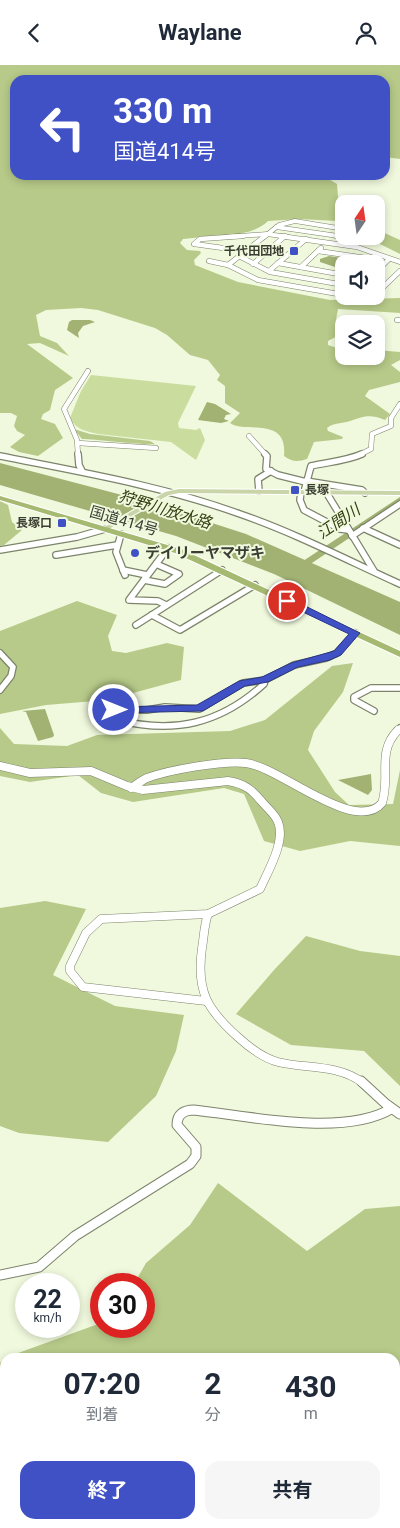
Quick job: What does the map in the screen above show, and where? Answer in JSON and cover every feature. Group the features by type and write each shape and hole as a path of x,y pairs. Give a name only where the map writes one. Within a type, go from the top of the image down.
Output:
{"highway":[{"name":"国道414号","path":"0,498 109,527 121,534 168,548 255,585 400,654"}],"main road":[{"path":"109,527 164,495 188,491 400,493"}],"street":[{"path":"228,265 276,227 295,221 335,228"},
{"path":"276,227 335,235"},
{"path":"269,271 311,232"},
{"path":"224,248 207,249 195,245 196,241 246,234 267,234 366,250 400,262"},
{"path":"253,264 285,236"},
{"path":"301,267 326,243"},
{"path":"362,245 366,250"},
{"path":"318,251 345,255"},
{"path":"239,256 269,271 335,284"},
{"path":"385,263 389,259"},
{"path":"209,261 228,265 252,278 335,294"},
{"path":"278,263 335,273"},
{"path":"385,285 400,271"},
{"path":"296,287 304,278"},
{"path":"82,471 78,463 78,443 67,423 64,409 88,371"},
{"path":"400,404 391,418 391,426 372,434 371,449 351,459 335,460 311,467 300,500 304,510 350,534 363,529 400,504"},
{"path":"249,436 267,456 265,467 271,471 306,481 362,490 365,493"},
{"path":"78,443 156,447"},
{"path":"0,456 82,471 164,495 186,497 235,513 320,547 400,584"},
{"path":"259,491 258,479 271,471"},
{"path":"326,492 375,572"},
{"path":"0,550 77,537 109,527"},
{"path":"363,529 400,545"},
{"path":"121,534 116,552 124,573 165,584 179,574 156,564"},
{"path":"56,555 117,545"},
{"path":"166,605 158,601 130,601 168,548"},
{"path":"136,625 222,570"},
{"path":"152,615 180,630 204,613 255,585"},
{"path":"265,680 264,684 243,703 197,724 141,726 117,720 114,716 114,710 147,710 165,707 199,709 243,683 265,680 294,665 326,658 337,653 355,633"},
{"path":"0,653 13,667 11,676 0,690"},
{"path":"374,711 354,700 354,697 371,687 400,688"},
{"path":"131,788 147,778 216,763 248,763 273,772 344,810 364,813 381,805 384,799 382,768 388,741 400,729"},
{"path":"0,766 23,772 89,770 102,773 131,788 153,790 232,781 251,788 277,820 280,827 260,889 208,914 101,919 95,922 86,934 70,966 70,971 83,987 206,1001"},
{"path":"208,914 200,977 201,989 206,1001 244,1043 275,1061 347,1073 365,1084 391,1109 400,1114"},
{"path":"0,1275 39,1267 75,1236 190,1164 196,1156 196,1147 176,1125 178,1117 183,1111 194,1110 335,1123 376,1119 391,1109"}],"shaded area":[{"path":"0,65 400,65 400,159 390,158 390,75 10,75 10,180 330,180 337,184 335,221 299,219 268,221 243,233 183,239 180,243 187,250 200,251 201,253 194,260 195,265 238,282 335,300 335,305 385,305 385,298 400,298 400,313 338,309 337,315 335,315 335,337 328,341 328,345 335,347 335,365 385,365 385,351 400,352 400,360 391,365 400,372 400,382 369,390 365,396 390,414 385,420 368,416 333,425 327,428 328,431 343,437 342,439 314,442 307,459 292,460 284,456 283,443 279,435 273,430 237,426 230,423 240,413 225,403 225,386 217,380 220,375 208,360 190,355 167,335 155,328 98,310 81,308 46,310 36,315 40,336 57,343 69,356 40,343 27,344 73,378 55,390 50,410 43,414 41,419 55,424 63,438 38,456 19,452 10,447 25,435 17,431 14,426 17,416 11,413 0,413"},
{"path":"385,233 400,240 400,254 382,245 385,245"},
{"path":"91,375 196,386 178,423 179,428 196,430 200,428 205,440 196,460 171,442 98,434 75,425 70,418 81,391"},
{"path":"74,429 90,434 150,441 155,444 82,439"},
{"path":"0,501 8,505 12,522 22,530 4,545 0,546"},
{"path":"77,601 117,615 108,636 112,651 126,653 167,643 184,647 181,680 107,700 46,705 0,714 0,631"},
{"path":"353,663 343,692 314,731 308,750 335,792 349,805 393,804 400,770 400,846 350,841 300,851 264,841 244,794 224,788 133,802 101,793 78,775 30,782 0,776 0,728 14,744 67,746 97,735 230,731 265,720 332,666"},
{"path":"45,901 86,909 53,975 115,1006 184,1015 176,1051 156,1096 108,1142 19,1133 0,1126 0,908"},
{"path":"306,936 360,951 400,956 400,1086 364,1051 291,1045 236,1014"},
{"path":"218,1183 307,1251 365,1209 400,1206 400,1353 18,1353 60,1338 80,1338 80,1331 90,1327 90,1338 155,1338 155,1273 140,1273 146,1263 190,1225"}],"water":[{"path":"329,256 335,257 335,267 320,262 320,259"},
{"path":"72,320 90,320 95,322 83,326 78,333 79,338 67,330 69,322"},
{"path":"207,402 215,404 231,414 226,415 224,419 229,421 221,423 198,420"},
{"name":"狩野川放水路","path":"0,463 141,500 246,534 400,602 400,635 274,574 176,536 0,485"},
{"path":"45,709 54,735 53,737 38,741 26,712 22,711"},
{"path":"371,774 372,790 368,795 338,780"}],"waterway":[{"name":"江間川","path":"296,569 400,500"}],"place":[{"name":"千代田団地","path":"294,251"},
{"name":"長塚","path":"295,490"},
{"name":"長塚口","path":"62,523"},
{"name":"デイリーヤマザキ","path":"135,553"}],"route":[{"path":"114,710 147,710 165,707 199,709 221,694 243,683 255,683 265,680 294,665 326,658 337,653 344,648 355,633 287,601"}]}
